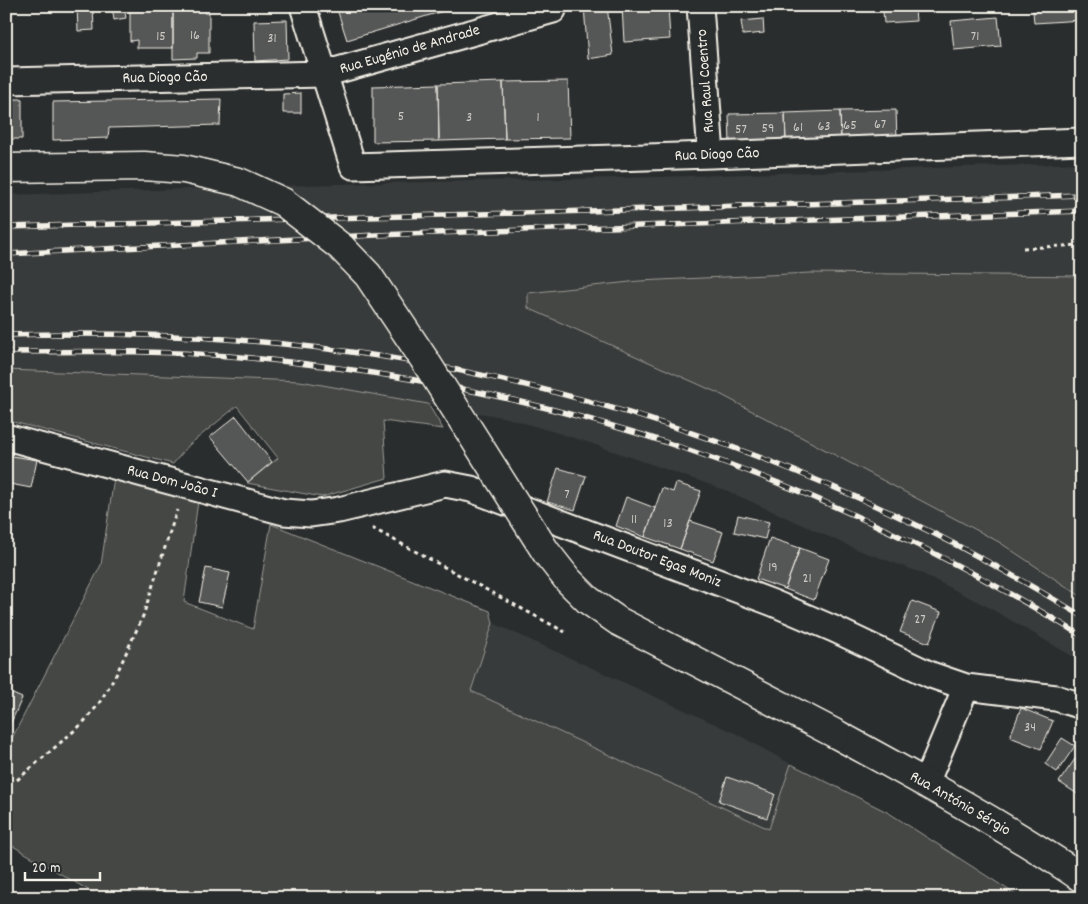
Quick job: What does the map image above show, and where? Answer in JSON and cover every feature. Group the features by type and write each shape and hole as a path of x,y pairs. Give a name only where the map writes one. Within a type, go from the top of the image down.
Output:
{"main road":[{"name":"Rua António Sérgio","path":"6,168 144,166 184,169 240,182 283,202 341,247 368,275 424,359 546,552 568,580 588,600 618,621 926,783 1049,856 1082,878"}],"street":[{"path":"303,6 324,74"},
{"name":"Rua Raul Coentro","path":"700,6 711,155"},
{"name":"Rua Eugénio de Andrade","path":"324,74 553,10"},
{"name":"Rua Diogo Cão","path":"6,81 324,74 353,166 1082,142"},
{"name":"Rua Dom João I","path":"6,437 284,512 311,514 339,510"},
{"name":"Rua Doutor Egas Moniz","path":"339,510 445,484 472,489 773,603 834,629 931,675 966,687 1056,698 1082,706"},
{"path":"926,783 966,687"}],"path":[{"path":"1023,248 1082,245"},
{"path":"17,780 82,724 98,705 115,677 143,616 184,485"},
{"path":"339,510 565,632"}],"shaded area":[{"path":"1082,163 1082,276 810,273 639,281 528,293 528,308 718,393 999,542 1082,597 1082,662 988,607 919,572 858,550 725,490 584,441 507,418 300,381 6,370 6,195"},
{"path":"810,273 1082,276 1082,597 999,542 718,393 528,308 528,293 639,281"},
{"path":"6,370 300,381 428,404 443,429 383,421 387,478 322,497 247,483 278,458 237,406 189,445 173,464 6,420"},
{"path":"114,478 198,501 184,602 253,629 271,524 490,611 493,623 471,691 769,829 791,764 889,813 1021,898 102,898 6,842 6,750 101,565"},
{"path":"493,623 735,733 791,764 770,830 471,691"}],"building":[{"path":"77,6 93,6 94,30 78,31"},
{"path":"112,6 124,6 126,18 114,20"},
{"path":"153,6 173,6 173,48 137,48 137,40 130,41 130,10 153,10"},
{"path":"173,6 205,6 205,13 209,13 209,53 197,53 197,58 173,59"},
{"path":"336,6 460,6 347,40"},
{"path":"584,6 607,6 613,55 588,59"},
{"path":"622,6 668,6 670,39 624,42"},
{"path":"1082,7 1082,20 1034,23 1033,11"},
{"path":"915,9 916,21 884,23 883,11"},
{"path":"998,17 1001,46 954,50 951,21"},
{"path":"763,19 764,33 743,35 741,21"},
{"path":"287,20 288,59 255,61 254,21"},
{"path":"568,81 570,138 505,139 503,82"},
{"path":"503,82 505,139 439,141 438,84"},
{"path":"438,84 439,141 373,142 373,86"},
{"path":"301,93 301,113 283,113 283,94"},
{"path":"6,99 22,99 22,139 6,139"},
{"path":"221,99 220,125 109,128 108,138 53,140 53,102"},
{"path":"896,110 897,140 841,141 840,111"},
{"path":"840,111 841,141 786,143 785,113"},
{"path":"785,113 786,143 730,144 729,114"},
{"path":"236,416 272,462 248,482 210,437"},
{"path":"6,455 37,460 31,488 10,484 6,503"},
{"path":"558,468 586,476 575,510 547,502"},
{"path":"676,483 701,491 680,549 645,537 662,488 673,492"},
{"path":"626,497 655,508 645,537 616,526"},
{"path":"738,515 769,522 765,539 734,532"},
{"path":"690,521 723,532 713,561 680,549"},
{"path":"770,538 800,548 785,589 756,579"},
{"path":"800,548 829,559 814,600 785,589"},
{"path":"206,568 230,573 222,607 199,602"},
{"path":"912,601 941,612 929,643 900,632"},
{"path":"6,691 22,698 10,725 6,723"},
{"path":"1021,708 1053,721 1041,749 1010,737"},
{"path":"1062,738 1075,746 1057,772 1045,764"},
{"path":"1075,759 1082,763 1082,797 1059,782"},
{"path":"727,777 775,794 767,818 719,801"}],"railway":[{"path":"6,227 1082,195"},
{"path":"6,254 376,235 1082,211"},
{"path":"6,335 181,336 325,349 411,361 497,378 582,399 666,424 748,453 829,485 952,543 1018,578 1082,616"},
{"path":"6,352 102,351 261,359 372,373 479,392 585,418 688,450 789,487 888,531 985,580 1082,636"}]}
